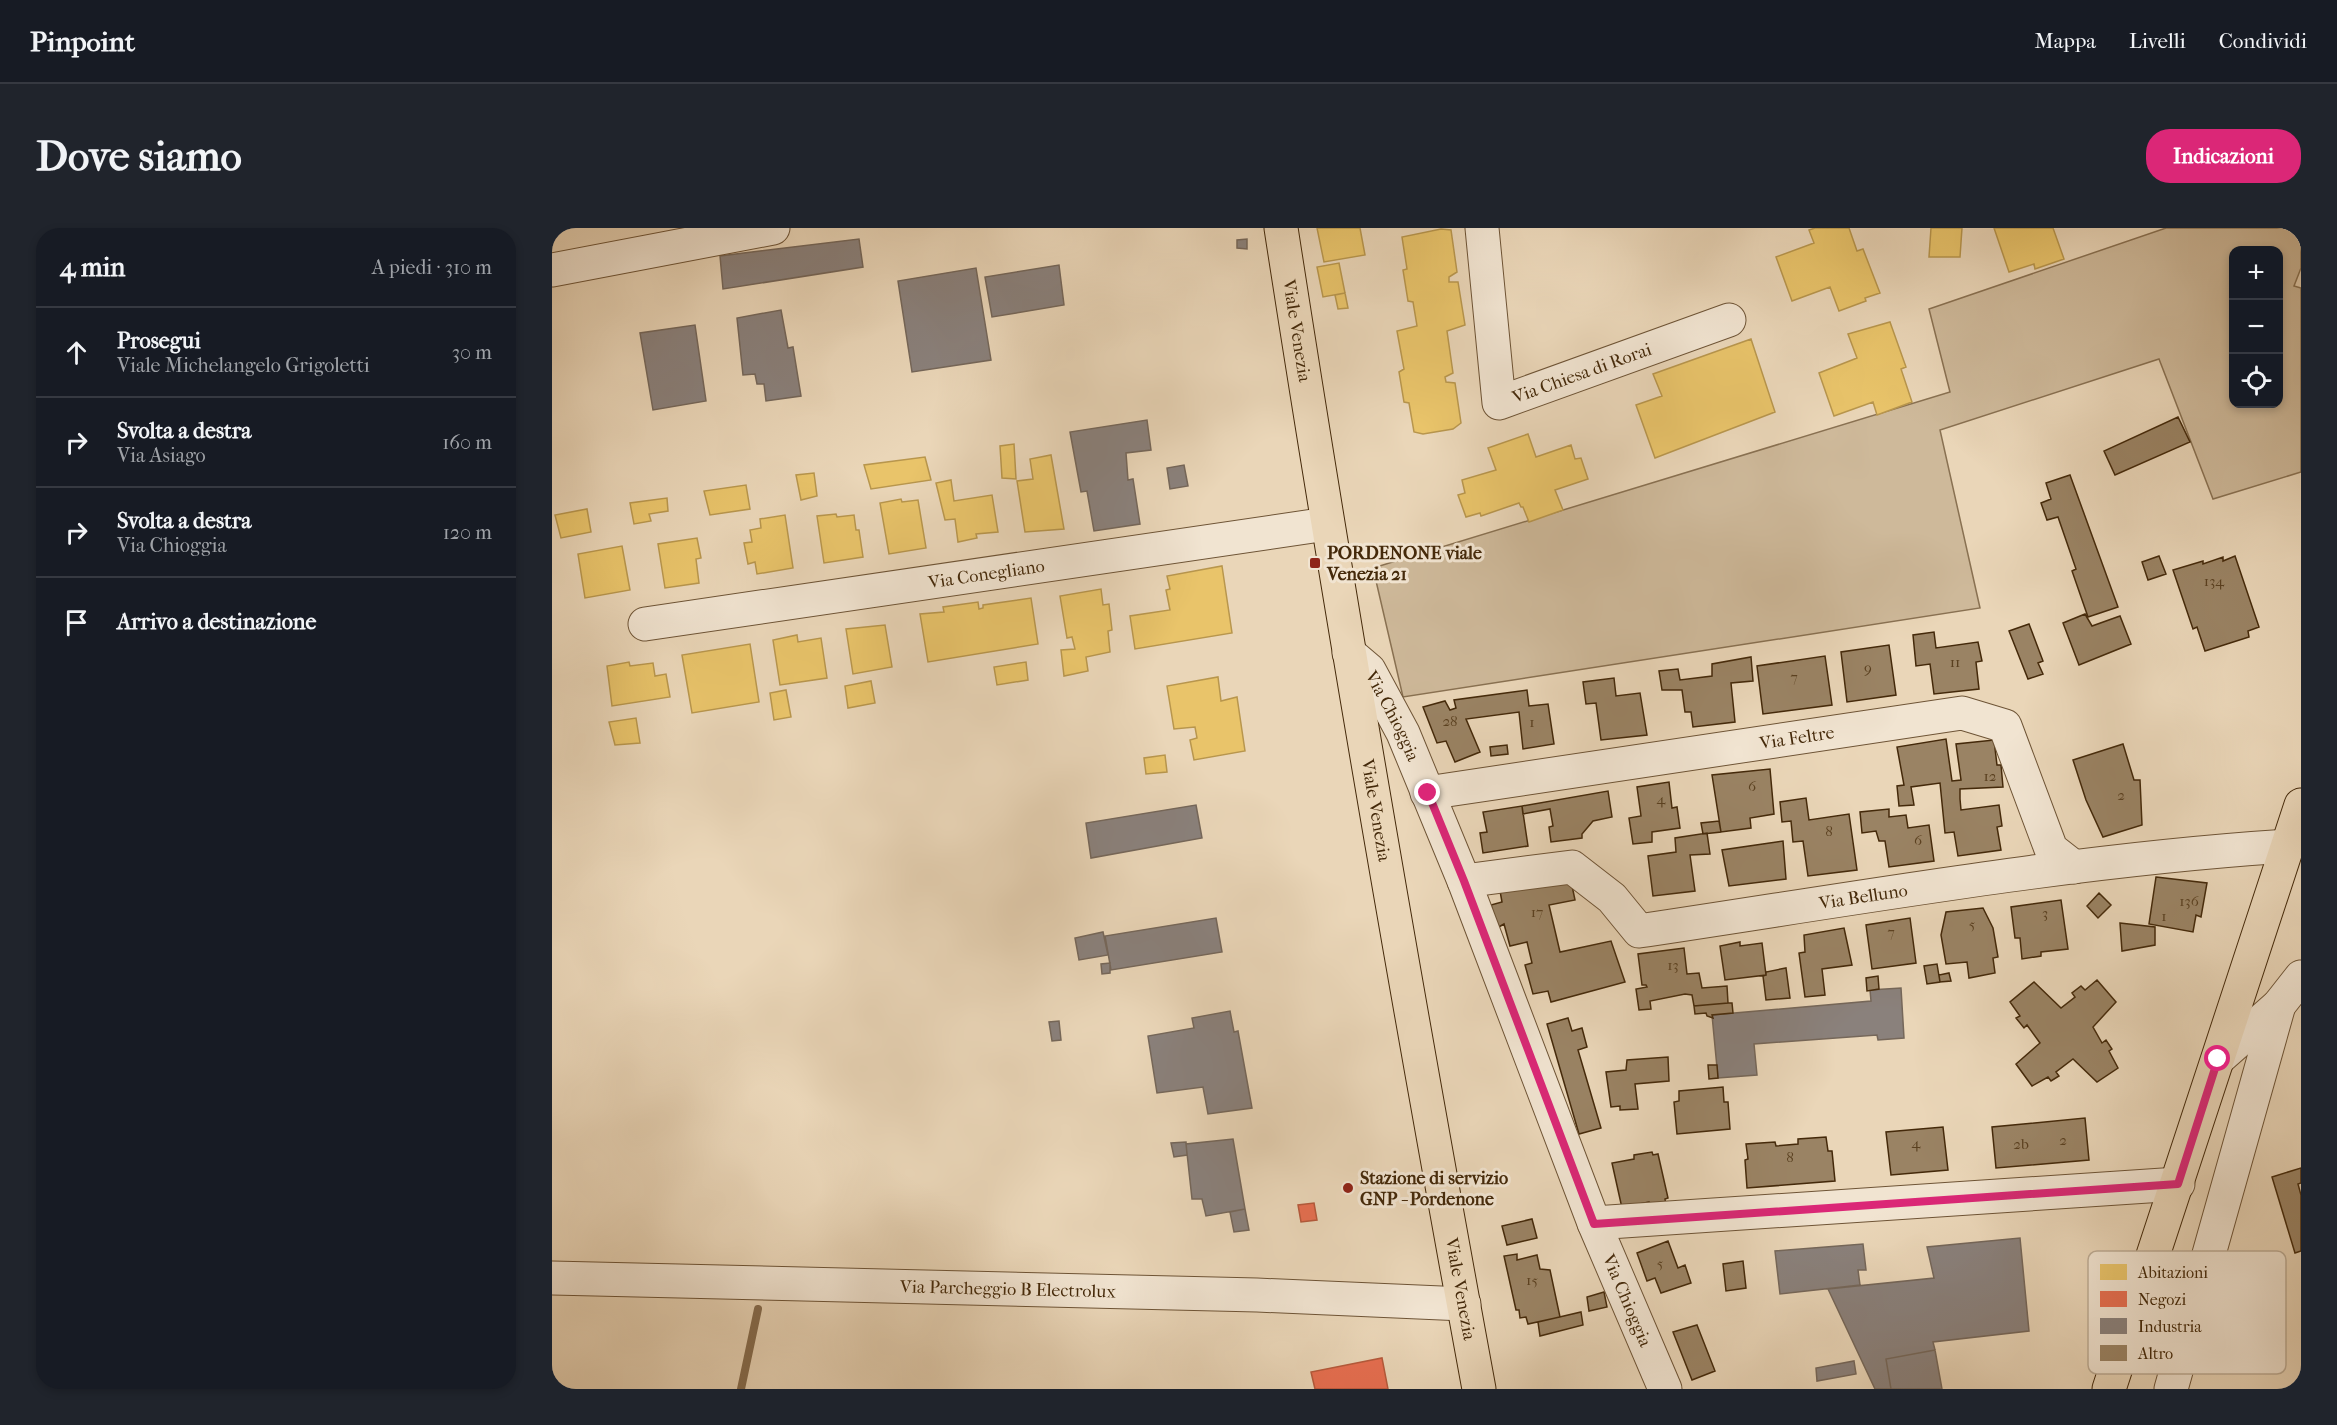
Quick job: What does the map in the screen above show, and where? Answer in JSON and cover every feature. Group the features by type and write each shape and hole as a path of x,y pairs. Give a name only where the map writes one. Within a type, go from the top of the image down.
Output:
{"main road":[{"name":"Viale Venezia","path":"1281,228 1327,524 1401,961 1479,1389"},
{"path":"2155,1251 2301,805"},
{"path":"2109,1389 2114,1374"}],"street":[{"path":"552,270 773,228"},
{"name":"Via Chiesa di Rorai","path":"1482,228 1499,403 1729,320"},
{"name":"Via Conegliano","path":"645,624 1327,524"},
{"name":"Via Chioggia","path":"1349,653 1369,670 1403,733 1464,881 1594,1224 1665,1389"},
{"name":"Via Feltre","path":"1428,793 1962,713 2005,726 2051,849 2074,867"},
{"name":"Via Belluno","path":"1464,881 1572,867 1612,898 1639,931 2074,867 2288,846"},
{"path":"2218,1059 2279,1005 2301,977"},
{"path":"2210,1251 2279,1005"},
{"path":"2218,1059 2261,1072"},
{"path":"1594,1224 2178,1184"},
{"name":"Via Parcheggio B Electrolux","path":"552,1278 1257,1295 1464,1304"},
{"path":"2170,1389 2174,1374"}],"shaded area":[{"path":"2166,228 2301,228 2301,268 2294,286 2301,288 2301,472 2213,499 2159,359 1940,430 1980,608 1403,697 1373,568 1950,392 1929,309"}],"building: Abitazioni":[{"path":"1317,228 1360,228 1365,255 1324,262"},
{"path":"1849,228 1857,251 1863,249 1880,293 1839,311 1830,287 1792,301 1776,257 1814,243 1809,230"},
{"path":"1931,228 1962,228 1960,257 1929,257"},
{"path":"1994,228 2053,228 2064,259 2035,269 2034,264 2009,272"},
{"path":"1441,229 1451,230 1457,272 1449,277 1449,282 1458,282 1465,325 1447,331 1453,373 1445,377 1446,382 1455,383 1461,423 1453,429 1423,434 1414,432 1409,403 1404,402 1399,372 1404,369 1397,331 1417,326 1413,302 1408,301 1403,270 1407,269 1402,237"},
{"path":"1339,263 1345,293 1323,297 1317,267"},
{"path":"1345,293 1348,308 1338,309 1335,295"},
{"path":"1890,322 1906,367 1901,369 1912,402 1877,415 1873,402 1834,416 1819,373 1857,358 1848,334"},
{"path":"1751,339 1775,412 1655,458 1636,405 1662,396 1653,374"},
{"path":"1528,434 1536,457 1571,445 1575,459 1581,458 1588,479 1555,490 1563,510 1529,522 1519,503 1481,516 1480,513 1466,517 1458,495 1465,493 1462,480 1496,470 1488,448"},
{"path":"1014,444 1016,479 1002,478 1000,446"},
{"path":"1051,455 1064,529 1025,532 1017,481 1033,479 1030,459"},
{"path":"925,457 931,480 871,489 864,465"},
{"path":"814,473 817,496 801,500 796,475"},
{"path":"951,480 954,501 992,495 998,532 976,534 977,538 958,542 955,519 945,520 936,483"},
{"path":"746,485 750,509 710,515 704,491"},
{"path":"667,498 668,511 649,514 651,521 634,524 630,503"},
{"path":"901,499 902,502 918,500 926,548 889,554 880,503"},
{"path":"587,509 591,532 561,538 555,515"},
{"path":"836,514 837,517 854,515 863,557 824,563 817,516"},
{"path":"785,515 793,568 757,574 755,562 748,564 744,543 752,542 750,530 761,528 760,519"},
{"path":"697,538 701,558 696,559 699,583 665,588 658,544"},
{"path":"622,546 630,590 585,598 578,554"},
{"path":"1222,566 1232,633 1135,649 1130,616 1170,610 1166,590 1170,589 1167,576"},
{"path":"1101,589 1103,605 1109,604 1112,630 1108,631 1110,652 1086,657 1088,671 1064,676 1061,650 1075,649 1072,637 1067,638 1060,596"},
{"path":"1031,598 1038,644 928,662 920,614 944,612 943,607 978,602 979,609 983,608 983,605"},
{"path":"885,625 892,667 853,674 846,629"},
{"path":"797,635 798,642 821,638 827,678 780,685 773,640"},
{"path":"750,644 759,702 692,713 682,655"},
{"path":"629,662 630,666 653,663 655,676 666,674 670,697 612,706 607,666"},
{"path":"1026,662 1028,680 997,685 994,667"},
{"path":"1218,677 1221,701 1237,697 1245,751 1194,760 1190,740 1197,738 1195,727 1174,729 1167,686"},
{"path":"871,681 875,703 848,708 845,686"},
{"path":"786,690 791,717 774,720 770,693"},
{"path":"636,718 640,743 615,745 609,722"},
{"path":"1165,755 1167,772 1146,774 1144,758"}],"building: Negozi":[{"path":"1314,1203 1317,1220 1301,1222 1298,1205"},
{"path":"1382,1358 1388,1389 1315,1389 1311,1372"}],"building: Industria":[{"path":"859,239 863,267 723,289 720,256"},
{"path":"1247,239 1247,249 1237,248 1237,240"},
{"path":"1059,265 1064,305 992,317 985,277"},
{"path":"976,268 991,360 912,372 898,281"},
{"path":"781,310 788,348 793,347 801,396 766,401 764,384 757,384 755,374 743,375 737,318"},
{"path":"695,325 706,401 653,410 640,333"},
{"path":"1147,420 1151,450 1126,453 1128,480 1133,479 1140,524 1094,531 1087,491 1081,492 1070,432"},
{"path":"1184,465 1188,486 1170,489 1167,468"},
{"path":"1196,805 1202,838 1091,858 1086,823"},
{"path":"1216,918 1222,952 1111,970 1105,936"},
{"path":"1103,932 1108,955 1079,960 1075,938"},
{"path":"1110,963 1110,973 1102,974 1101,964"},
{"path":"1901,988 1904,1038 1878,1040 1877,1035 1754,1044 1757,1075 1718,1078 1712,1015 1871,1001 1870,990"},
{"path":"1230,1011 1234,1032 1238,1031 1252,1108 1208,1114 1203,1087 1157,1093 1148,1036 1194,1028 1192,1018"},
{"path":"1059,1021 1061,1040 1052,1041 1049,1022"},
{"path":"1233,1139 1245,1209 1206,1216 1202,1199 1192,1199 1186,1144"},
{"path":"1186,1142 1187,1155 1174,1157 1171,1143"},
{"path":"1245,1209 1249,1230 1234,1232 1230,1212"},
{"path":"2020,1238 2029,1331 1933,1342 1935,1350 1886,1359 1891,1389 1875,1389 1828,1289 1934,1278 1927,1247"},
{"path":"1863,1244 1866,1270 1858,1270 1860,1285 1780,1294 1775,1251"},
{"path":"1935,1350 1942,1389 1891,1389 1886,1359"},
{"path":"1854,1361 1856,1374 1817,1381 1816,1368"}],"building: Altro":[{"path":"2178,417 2190,442 2115,475 2104,451"},
{"path":"2070,475 2118,607 2088,617 2072,571 2076,569 2058,517 2047,520 2041,503 2051,499 2046,483"},
{"path":"2159,556 2166,574 2148,580 2142,562"},
{"path":"2235,556 2259,627 2248,631 2249,637 2205,651 2197,627 2193,629 2173,570 2223,557 2223,561"},
{"path":"2085,614 2092,626 2120,616 2131,644 2079,665 2063,623"},
{"path":"2029,624 2043,661 2038,663 2043,674 2028,679 2009,631"},
{"path":"1934,632 1936,648 1978,642 1982,661 1976,662 1979,689 1934,694 1930,664 1916,666 1913,635"},
{"path":"1889,645 1896,695 1847,702 1841,652"},
{"path":"1825,656 1832,705 1763,714 1757,666"},
{"path":"1751,657 1753,681 1731,683 1735,722 1693,727 1691,712 1685,712 1682,690 1662,690 1659,671 1678,669 1680,680 1712,676 1712,664"},
{"path":"1614,678 1616,696 1640,693 1647,735 1601,740 1596,703 1586,704 1583,682"},
{"path":"1527,690 1529,706 1548,704 1554,744 1523,749 1519,712 1466,719 1480,752 1455,762 1446,741 1437,743 1423,707 1445,701 1450,710 1456,708 1454,700"},
{"path":"1946,739 1952,781 1961,780 1956,744 1994,740 1997,765 2001,765 2003,787 1960,789 1960,799 1961,810 1999,805 2002,826 1997,827 2001,850 1958,856 1954,832 1945,833 1940,783 1911,787 1914,805 1899,806 1897,786 1904,785 1897,747"},
{"path":"2123,744 2134,780 2140,780 2142,825 2103,837 2086,800 2073,760"},
{"path":"1507,745 1508,754 1491,756 1490,747"},
{"path":"1770,769 1774,814 1750,818 1751,828 1721,832 1712,775"},
{"path":"1669,782 1672,808 1677,807 1680,828 1652,832 1652,842 1633,844 1629,818 1641,816 1637,787"},
{"path":"1608,791 1612,817 1593,821 1582,834 1582,838 1551,842 1549,827 1553,826 1550,809 1523,814 1522,806"},
{"path":"1806,798 1809,820 1849,814 1857,870 1808,876 1803,841 1793,842 1791,821 1782,822 1780,802"},
{"path":"1522,806 1528,846 1483,853 1480,833 1487,832 1483,812"},
{"path":"1889,809 1889,817 1906,815 1908,828 1929,825 1934,861 1889,867 1885,841 1879,841 1876,831 1862,833 1860,812"},
{"path":"1719,821 1721,832 1703,834 1701,823"},
{"path":"1707,833 1710,854 1690,855 1695,891 1653,896 1648,856 1676,852 1675,838"},
{"path":"1783,841 1786,879 1729,886 1722,850"},
{"path":"2156,877 2207,883 2201,917 2196,915 2193,932 2149,924"},
{"path":"1571,881 1575,900 1549,905 1560,952 1611,941 1625,982 1551,1002 1548,991 1533,994 1525,965 1532,963 1527,942 1510,946 1504,924 1497,928 1491,905 1502,902 1500,891"},
{"path":"2099,893 2111,905 2098,918 2087,906"},
{"path":"2061,900 2068,949 2041,952 2041,956 2022,959 2020,938 2015,938 2011,907"},
{"path":"1983,908 1993,928 1998,957 1993,958 1995,973 1969,978 1967,962 1946,964 1941,935 1946,912"},
{"path":"1910,918 1916,963 1872,969 1866,925"},
{"path":"2120,923 2155,927 2155,945 2122,951"},
{"path":"1844,928 1852,965 1822,969 1825,995 1805,997 1799,953 1805,952 1804,935"},
{"path":"1740,942 1740,946 1762,943 1766,975 1725,980 1720,946"},
{"path":"1684,948 1687,974 1699,973 1702,988 1727,986 1728,1003 1694,1006 1692,995 1685,994 1650,1001 1651,1009 1639,1010 1636,989 1647,987 1642,985 1638,954"},
{"path":"1937,964 1940,982 1927,984 1924,966"},
{"path":"1786,968 1790,998 1766,1000 1763,976 1766,972"},
{"path":"1949,973 1951,981 1940,982 1939,975"},
{"path":"1878,976 1879,989 1867,991 1866,978"},
{"path":"2097,980 2116,1002 2093,1027 2102,1043 2106,1040 2112,1049 2109,1051 2118,1068 2097,1082 2073,1059 2056,1072 2059,1076 2051,1081 2048,1077 2032,1086 2016,1064 2040,1043 2027,1025 2024,1028 2016,1018 2020,1016 2010,1002 2034,982 2061,1008 2075,997 2072,993 2081,986 2085,990"},
{"path":"1732,1003 1733,1013 1712,1015 1713,1018 1707,1016 1706,1013 1695,1014 1694,1006"},
{"path":"1568,1018 1572,1031 1582,1028 1587,1047 1578,1050 1601,1128 1579,1134 1547,1024"},
{"path":"1668,1057 1669,1081 1635,1084 1638,1109 1620,1110 1620,1106 1611,1107 1606,1072 1626,1070 1627,1060"},
{"path":"1708,1065 1717,1065 1718,1078 1709,1079"},
{"path":"1723,1087 1724,1102 1728,1102 1730,1129 1677,1134 1674,1102 1679,1101 1679,1091"},
{"path":"2085,1118 2089,1160 1996,1168 1992,1127"},
{"path":"1943,1127 1948,1170 1891,1175 1886,1132"},
{"path":"1826,1137 1828,1151 1832,1151 1835,1181 1747,1188 1746,1144 1775,1142 1776,1146 1798,1144 1798,1139"},
{"path":"1652,1152 1653,1155 1658,1154 1668,1198 1665,1199 1666,1206 1650,1208 1649,1202 1622,1208 1612,1163 1634,1159 1634,1155"},
{"path":"2301,1168 2301,1183 2298,1184 2301,1195 2301,1251 2295,1253 2272,1177"},
{"path":"1532,1219 1537,1238 1507,1245 1502,1226"},
{"path":"1668,1241 1678,1268 1685,1265 1691,1283 1661,1293 1655,1278 1647,1281 1637,1253"},
{"path":"1517,1254 1517,1260 1537,1255 1540,1269 1550,1270 1560,1317 1528,1324 1526,1317 1520,1318 1519,1310 1516,1310 1504,1256"},
{"path":"1743,1261 1746,1288 1726,1291 1723,1264"},
{"path":"1604,1292 1607,1307 1589,1311 1587,1297"},
{"path":"1581,1312 1583,1325 1540,1336 1538,1322"},
{"path":"1697,1325 1715,1371 1692,1380 1673,1332"}],"waterway":[{"path":"741,1389 758,1309"}],"place":[{"name":"PORDENONE viale Venezia 21","path":"1315,563"},
{"name":"Stazione di servizio GNP - Pordenone","path":"1348,1188"}],"route":[{"path":"1428,793 1464,881 1594,1224 2178,1184 2218,1059"}]}
